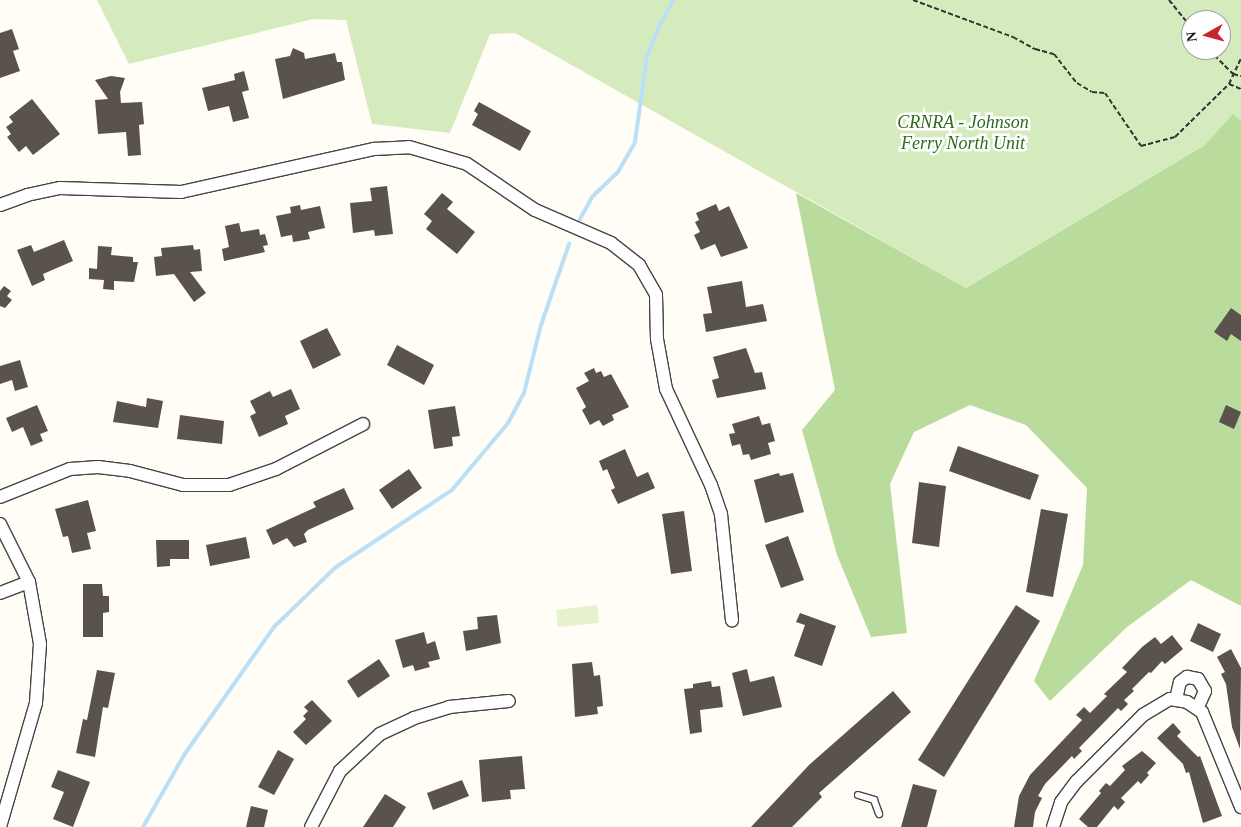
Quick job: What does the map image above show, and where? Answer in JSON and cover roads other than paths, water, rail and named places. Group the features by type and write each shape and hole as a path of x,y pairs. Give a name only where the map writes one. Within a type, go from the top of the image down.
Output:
{"street":[{"path":"0,205 27,195 60,188 188,191 374,149 409,147 467,164 535,210 611,243 639,265 656,295 657,340 666,389 711,485 721,514 732,620"},
{"path":"0,497 70,469 98,467 130,471 183,485 229,485 276,469 363,424"},
{"path":"0,524 29,582 38,621 39,684 32,720 0,827"},
{"path":"0,593 29,582"},
{"path":"1176,699 1180,682 1193,677 1201,681 1204,691 1198,707"},
{"path":"1053,827 1061,802 1077,781 1142,715 1159,703 1176,699 1198,707 1208,722 1241,807"},
{"path":"311,827 340,771 380,734 414,718 449,707 509,701"}],"lane":[{"path":"858,795 874,800 879,814"}],"waterway":[{"path":"580,219 593,196 618,172 635,142 647,56 660,24 674,0"},
{"path":"143,827 184,755 274,627 336,567 452,490 508,423 524,393 541,325 569,244"}],"park label":[{"name":"CRNRA - Johnson Ferry North Unit","path":"963,133"}]}
